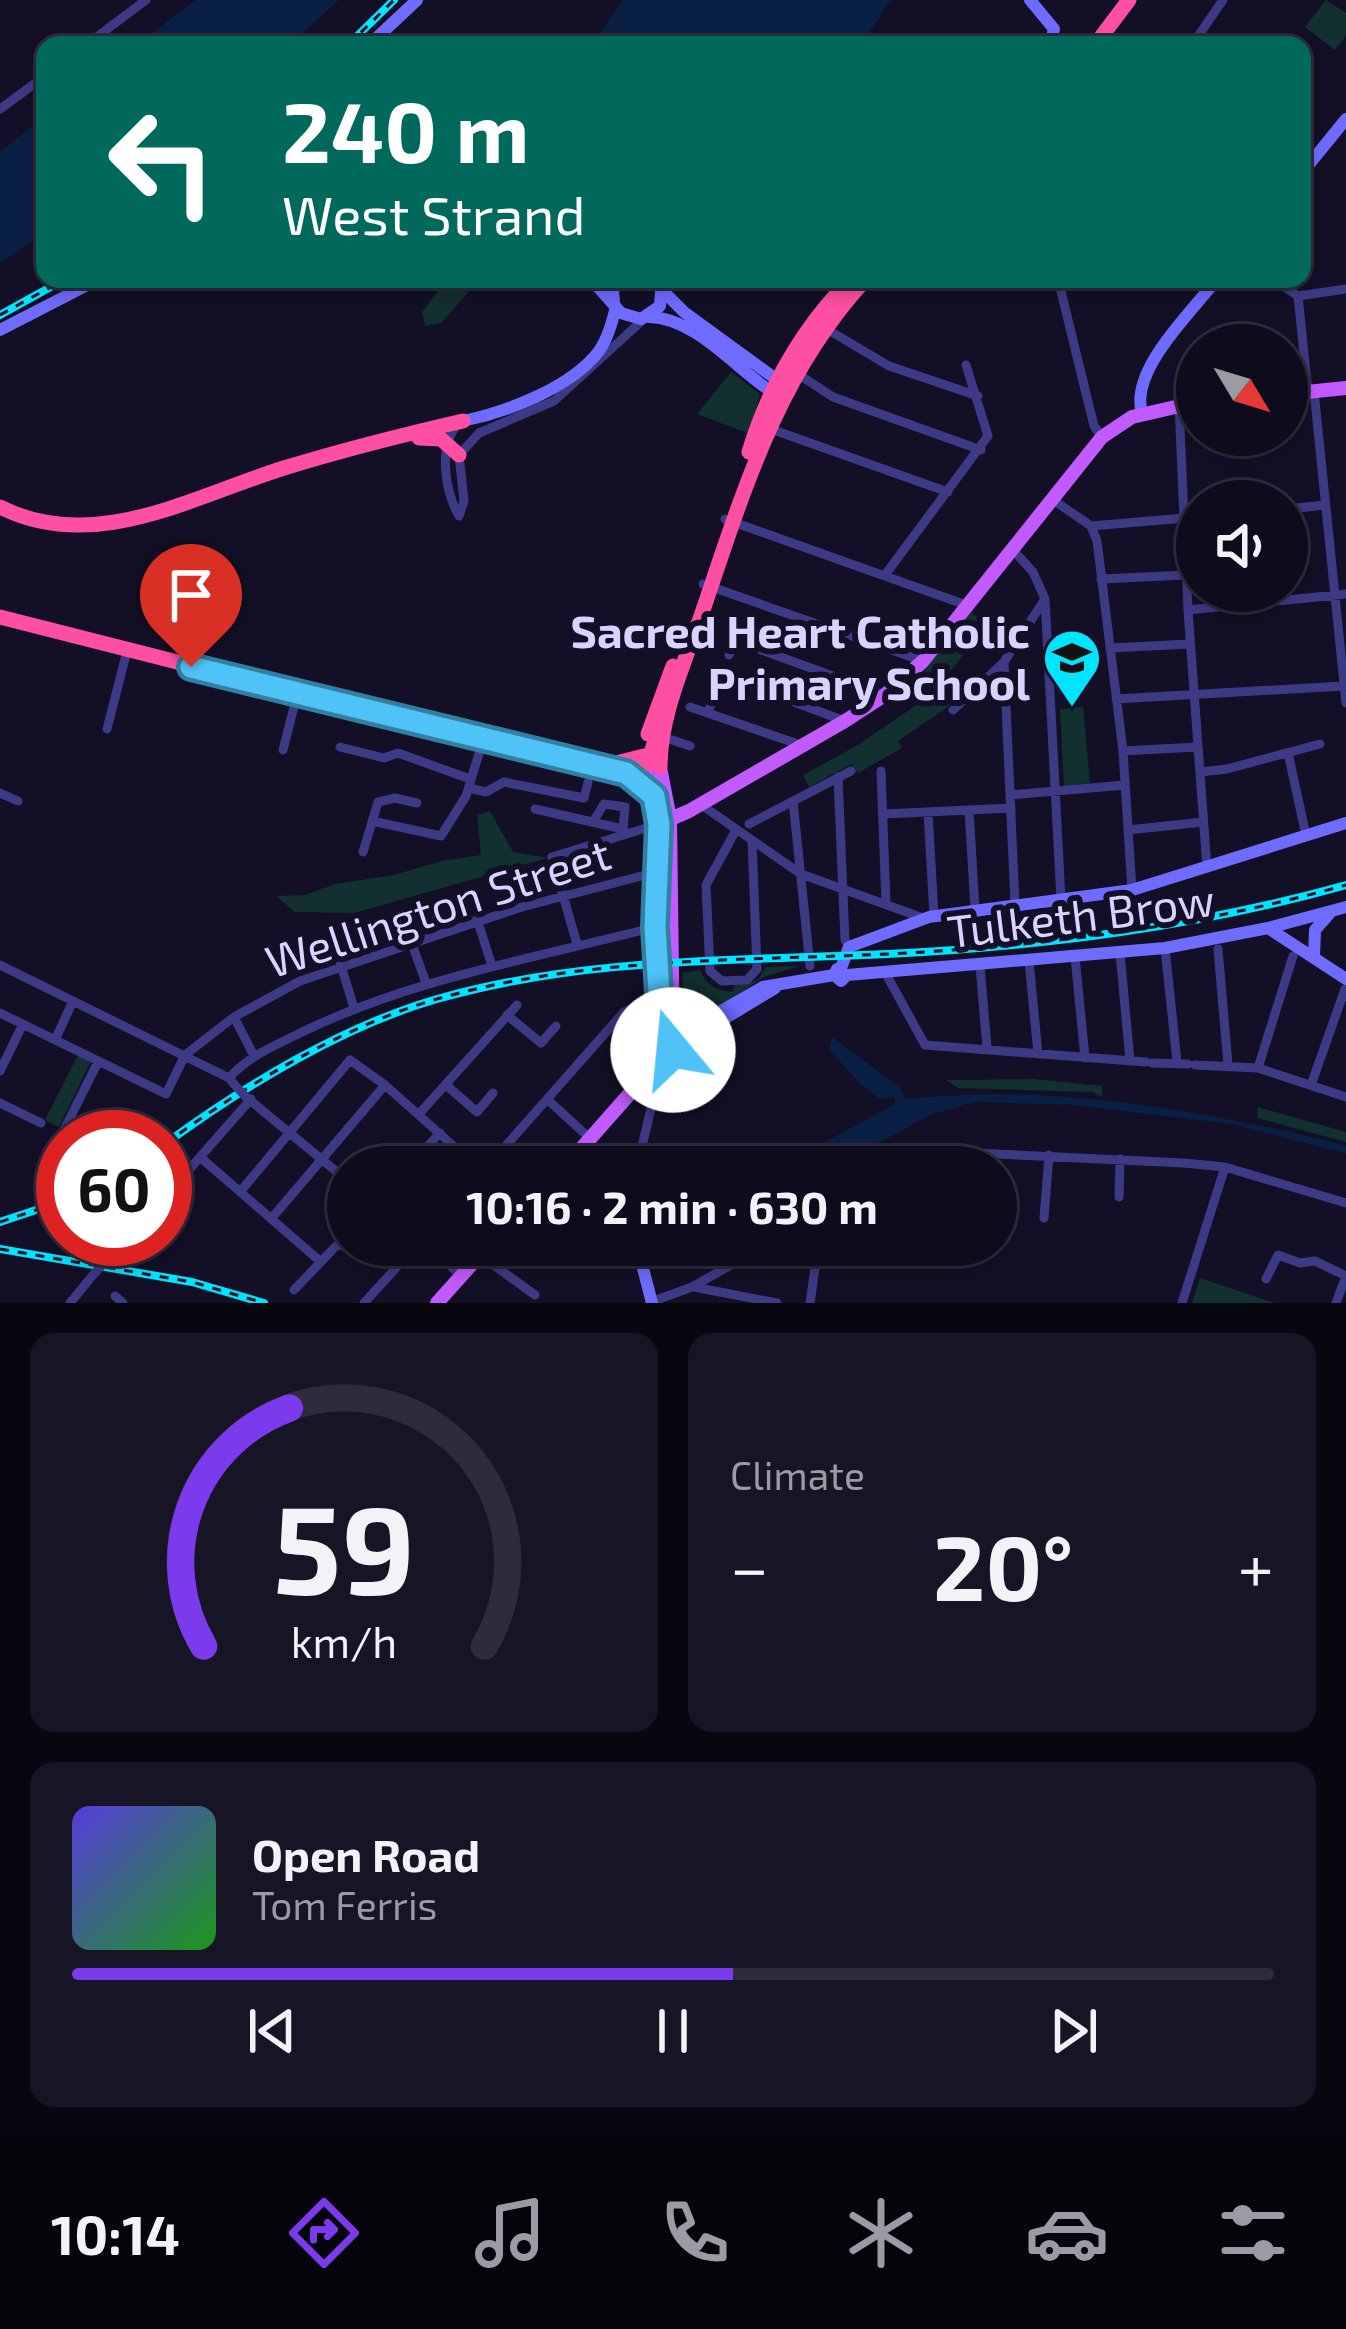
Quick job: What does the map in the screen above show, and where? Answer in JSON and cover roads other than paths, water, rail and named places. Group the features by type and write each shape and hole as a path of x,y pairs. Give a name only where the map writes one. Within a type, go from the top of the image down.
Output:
{"highway":[{"path":"1102,36 1130,0"},
{"path":"1115,36 1142,0"},
{"path":"613,767 655,735 675,706 707,585 783,383 812,324 843,288"},
{"path":"730,521 783,383 858,288"},
{"path":"0,507 51,523 119,523 351,447 463,421"},
{"path":"351,447 431,437 446,441 459,455"},
{"path":"0,617 613,767 653,771"},
{"path":"653,771 659,727 675,706"},
{"path":"653,771 655,735"},
{"path":"613,767 653,771"}],"main road":[{"path":"1308,391 1346,388"},
{"path":"666,1008 655,927 657,872 666,827 885,694 923,662 970,607 1102,437 1142,413 1176,405"},
{"path":"653,771 695,807"},
{"path":"586,1146 667,1048 666,827 653,771"},
{"path":"579,1146 584,1133 667,1048"},
{"path":"437,1303 469,1266"}],"street":[{"path":"98,36 146,0"},
{"path":"378,36 416,0"},
{"path":"1030,0 1054,29 1052,36"},
{"path":"1198,36 1223,0"},
{"path":"0,110 36,83"},
{"path":"1311,162 1346,119"},
{"path":"0,330 82,288"},
{"path":"599,288 627,317 663,317 783,383 981,451"},
{"path":"614,288 615,305 604,342 582,368 520,405 463,421 446,441 452,504 459,516 464,501 459,455 474,436 537,411 565,393 660,306 661,288"},
{"path":"665,288 684,312 783,383"},
{"path":"1060,288 1094,426 1102,437"},
{"path":"1142,413 1138,399 1146,370 1210,288"},
{"path":"1286,288 1298,296 1346,290"},
{"path":"1298,296 1340,595 1346,703"},
{"path":"824,327 865,354 978,396"},
{"path":"884,575 988,436 966,364"},
{"path":"768,428 948,492"},
{"path":"1053,500 1091,526 1176,519"},
{"path":"1308,507 1325,505"},
{"path":"730,521 970,607"},
{"path":"1091,526 1123,752 1132,890"},
{"path":"1013,551 1033,572 1045,599 1061,899"},
{"path":"1101,579 1176,575"},
{"path":"707,585 923,662"},
{"path":"1308,598 1340,595"},
{"path":"953,710 1004,662 1045,599"},
{"path":"1188,612 1207,868"},
{"path":"729,655 740,622"},
{"path":"734,640 885,694"},
{"path":"1110,648 1190,644"},
{"path":"107,729 127,651"},
{"path":"1004,662 1015,904"},
{"path":"708,712 722,675 845,721"},
{"path":"1116,699 1344,686"},
{"path":"283,750 298,691"},
{"path":"675,706 708,712 801,745"},
{"path":"655,735 690,746"},
{"path":"372,821 441,836 469,784 484,736"},
{"path":"1200,772 1226,770 1320,744"},
{"path":"340,747 384,758 398,753 486,792 504,782 584,798 588,782"},
{"path":"1123,752 1197,747"},
{"path":"1288,753 1306,835"},
{"path":"749,824 851,770"},
{"path":"881,771 886,903"},
{"path":"838,777 849,947 841,973"},
{"path":"1010,795 1125,785"},
{"path":"0,794 18,801"},
{"path":"363,852 378,802 384,798 417,803"},
{"path":"793,801 810,966"},
{"path":"593,822 604,804 625,807 625,832"},
{"path":"695,807 801,874 928,917"},
{"path":"884,814 1010,808"},
{"path":"535,809 625,832"},
{"path":"968,810 975,909"},
{"path":"928,812 928,917"},
{"path":"1128,830 1203,823"},
{"path":"849,947 928,917 1132,890 1346,823"},
{"path":"577,944 552,862 555,854 625,832 666,827"},
{"path":"736,830 706,885 710,971 722,981 747,980 757,969 752,840"},
{"name":"Wellington Street","path":"185,1055 234,1017 300,981 562,896 657,872"},
{"path":"468,891 492,966"},
{"path":"1268,928 1346,907"},
{"path":"1314,958 1315,930 1331,912"},
{"path":"231,1080 254,1056 354,1008 426,983 655,927"},
{"name":"Tulketh Brow","path":"667,1048 775,988 812,977 1120,953 1268,928 1346,979"},
{"path":"412,944 426,983"},
{"path":"1165,948 1187,1064"},
{"path":"336,949 354,1008"},
{"path":"1218,949 1228,1065"},
{"path":"1120,953 1130,1061"},
{"path":"1258,1069 1293,956"},
{"path":"1075,957 1084,1058"},
{"path":"1029,961 1038,1054"},
{"path":"0,965 231,1080 327,1163"},
{"path":"980,966 987,1048"},
{"path":"886,974 925,1046 1228,1065 1258,1069 1346,1097"},
{"name":"Tulketh Brow","path":"667,1048 694,1026 763,987 775,988"},
{"path":"1311,1085 1345,989"},
{"path":"56,1040 73,1001"},
{"path":"419,1114 517,1005"},
{"path":"507,1146 624,1012 636,1007 666,1008 694,1026"},
{"path":"0,1013 166,1094 185,1055"},
{"path":"507,1016 541,1043 556,1026"},
{"path":"234,1017 254,1056"},
{"path":"0,1071 23,1024"},
{"path":"240,1192 350,1060 385,1084 454,1146"},
{"path":"78,1110 98,1062"},
{"path":"271,1219 385,1084"},
{"path":"446,1085 477,1112 493,1093"},
{"path":"642,1146 656,1092"},
{"path":"192,1166 249,1098"},
{"path":"548,1100 584,1133"},
{"path":"0,1103 36,1121"},
{"path":"429,1146 440,1133"},
{"path":"1017,1154 1225,1167 1346,1203"},
{"path":"1044,1218 1049,1155"},
{"path":"200,1157 321,1262"},
{"path":"1119,1197 1120,1159"},
{"path":"1182,1303 1225,1167"},
{"path":"1266,1279 1278,1255 1300,1263 1315,1261 1346,1276 1340,1300"},
{"path":"294,1290 327,1256"},
{"path":"70,1303 101,1266"},
{"path":"364,1303 400,1266"},
{"path":"449,1266 461,1275"},
{"path":"502,1266 535,1295"},
{"path":"642,1266 651,1302 729,1266"},
{"path":"809,1303 814,1266"},
{"path":"692,1287 717,1297 777,1303"}],"water":[{"path":"195,0 339,0 299,36 149,36"},
{"path":"623,0 891,0 867,36 598,36"},
{"path":"36,123 36,239 0,263 0,152"},
{"path":"832,1037 901,1088 905,1099 1013,1094 1121,1102 1281,1130 1346,1146 1346,1153 1231,1124 1074,1105 974,1102 930,1115 877,1144 818,1146 895,1104 895,1097 880,1099 859,1083 829,1049"}],"railway":[{"path":"357,36 394,0"},
{"path":"0,315 49,288"},
{"path":"192,1126 330,1041 402,1011 492,985 661,963 888,954 1062,940 1233,912 1346,885"},
{"path":"0,1222 36,1210"},
{"path":"0,1249 192,1282 264,1303"}],"place":[{"name":"Sacred Heart Catholic Primary School","path":"1072,709"}]}
